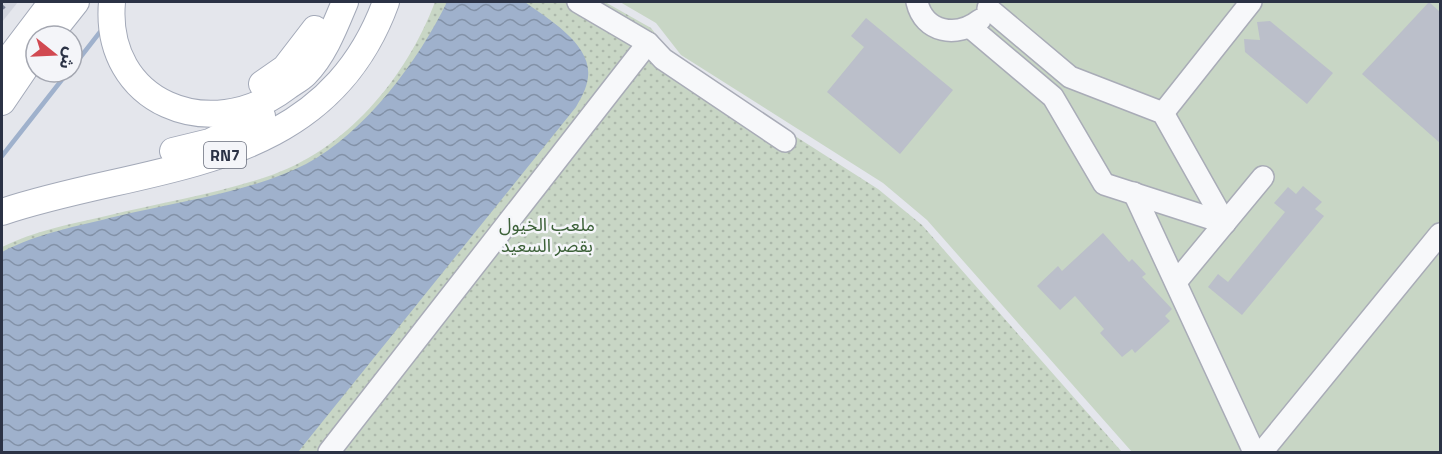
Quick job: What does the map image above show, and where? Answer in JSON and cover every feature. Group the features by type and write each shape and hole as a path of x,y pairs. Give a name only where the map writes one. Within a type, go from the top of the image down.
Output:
{"main road":[{"path":"2,68 52,2"},
{"path":"2,41 76,2"},
{"path":"112,2 110,18 115,46 126,68 157,100 183,112 216,115 246,110 265,102 305,74"},
{"path":"126,2 128,33 135,54 165,85 186,96 210,100 250,91 285,68 300,52 319,24 327,2"},
{"path":"2,205 57,183 217,138 252,122 272,110 305,74 331,36 345,2"},
{"name":"RN7","path":"2,212 62,194 212,159 255,144 315,106 339,80 362,51 386,2"},
{"path":"2,102 24,70"}],"lane":[{"path":"578,2 648,43 663,59 785,141"},
{"path":"917,2 925,19 936,28 949,32 970,27 982,18 989,5 1070,77 1163,113 1225,223"},
{"path":"1163,113 1251,2"},
{"path":"970,27 1053,97 1104,184 1225,223"},
{"path":"329,453 648,43"},
{"path":"1053,97 1070,77"},
{"path":"1176,282 1263,177"},
{"path":"1134,193 1254,453"},
{"path":"1262,453 1440,234"}],"shaded area":[{"path":"2,2 18,2 2,22"}],"green space":[{"name":"ملعب الخيول بقصر السعيد","path":"435,2 605,2 651,28 676,60 878,189 922,225 1122,452 2,452 2,247 53,228 247,183 295,165 322,149 347,130 370,108 408,58"},
{"path":"620,2 1440,2 1440,452 1132,452 927,220 883,183 681,55 656,23"}],"water":[{"path":"447,2 525,2 556,24 576,43 587,65 588,77 584,93 576,107 298,452 2,452 2,252 58,231 239,189 263,182 306,164 328,151 349,134 388,93 406,71"}],"building":[{"path":"1429,2 1440,12 1440,143 1362,74"},
{"path":"866,18 953,90 900,154 827,92 864,47 851,36"},
{"path":"1270,21 1333,73 1307,104 1245,52 1244,39 1260,40 1257,22"},
{"path":"1303,186 1322,202 1315,209 1324,216 1242,315 1208,287 1218,274 1228,282 1285,212 1274,203 1288,187 1296,194"},
{"path":"1103,233 1129,262 1132,259 1146,274 1142,277 1172,309 1165,316 1170,321 1135,353 1132,349 1122,357 1100,333 1104,329 1075,296 1060,310 1037,286 1058,266 1062,271"}],"waterway":[{"path":"84,53 100,32"},
{"path":"2,156 59,84"}],"railway":[{"path":"2,8 7,2"}]}
